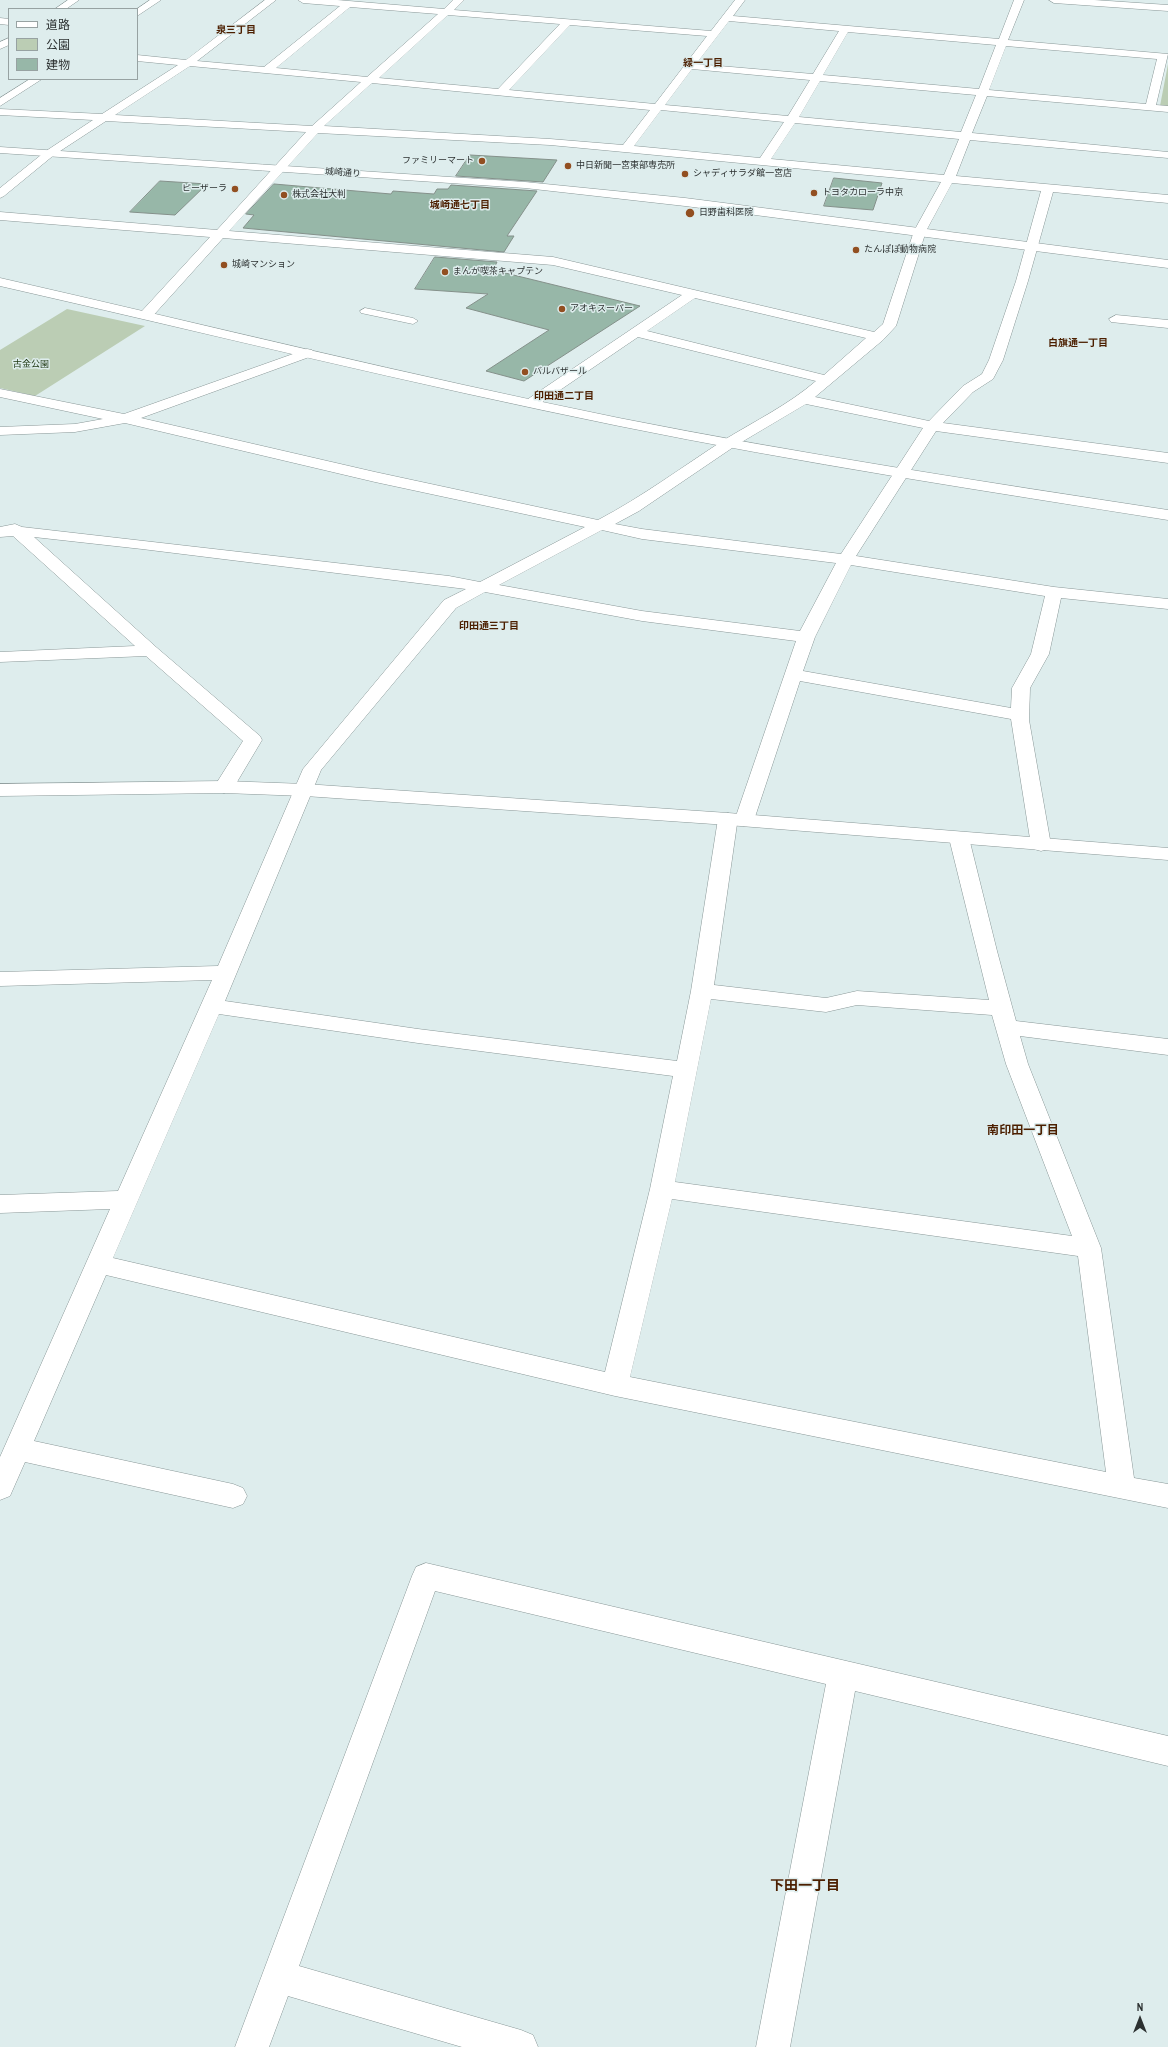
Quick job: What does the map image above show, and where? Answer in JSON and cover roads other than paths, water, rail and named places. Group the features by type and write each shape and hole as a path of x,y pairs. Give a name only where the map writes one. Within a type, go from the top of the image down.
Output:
{"street":[{"path":"62,8 74,0"},
{"path":"138,12 156,0"},
{"path":"0,194 50,153 188,62 271,0"},
{"path":"303,0 713,34"},
{"path":"146,315 314,130 369,79 459,0"},
{"path":"625,150 656,106 740,0"},
{"path":"0,1488 226,973 312,769 450,604 634,508 730,443 804,399 889,326 920,231 949,178 1002,42 1011,31 1020,0"},
{"path":"1054,0 1168,8"},
{"path":"267,70 348,4"},
{"path":"726,18 1166,57 1150,108"},
{"path":"501,92 567,22"},
{"path":"763,162 792,119 845,29"},
{"path":"1122,43 1168,47"},
{"path":"138,58 1168,155"},
{"path":"688,66 1168,109"},
{"path":"0,103 35,80"},
{"path":"0,112 550,142 1168,199"},
{"name":"城崎通り","path":"0,150 525,185 685,202 1168,264"},
{"path":"615,1384 662,1189 736,820 806,637 846,559 932,426 968,389 988,376 996,360 1008,326 1048,187"},
{"path":"0,216 220,235 553,260 878,337"},
{"path":"0,282 307,353 616,421 901,473 1168,514"},
{"path":"533,402 692,294"},
{"path":"1116,318 1168,324"},
{"path":"635,332 827,380"},
{"path":"0,432 75,428 125,419 307,353"},
{"path":"0,393 125,419 375,477 642,534 846,559 1054,592 1168,604"},
{"path":"804,399 932,426 1168,458"},
{"path":"0,517 150,651 253,740 224,787"},
{"path":"0,532 18,532 142,544 449,581 642,616 806,637"},
{"path":"1041,845 1020,715 1021,688 1040,654 1054,592"},
{"path":"0,657 150,651"},
{"path":"792,674 1020,715"},
{"path":"0,790 224,787 304,790 736,820 1168,854"},
{"path":"959,838 976,914 1017,1064 1089,1248 1122,1488"},
{"path":"0,979 226,973"},
{"path":"702,991 826,1005 857,998 1004,1018 1168,1047"},
{"path":"211,1006 418,1036 686,1070"},
{"path":"662,1189 1089,1248"},
{"path":"0,1204 126,1200"},
{"path":"98,1264 615,1384 1122,1488 1168,1496"},
{"path":"17,1449 233,1496"},
{"path":"252,2047 426,1576 843,1673 1168,1751"},
{"path":"774,2047 843,1673"},
{"path":"279,1977 521,2047"}],"lane":[{"path":"365,311 413,321"}],"place":[{"name":"ファミリーマート","path":"482,161"},
{"name":"中日新聞一宮東部専売所","path":"568,166"},
{"name":"シャディサラダ館一宮店","path":"685,174"},
{"name":"ピーザーラ","path":"235,189"},
{"name":"トヨタカローラ中京","path":"814,193"},
{"name":"株式会社大判","path":"284,195"},
{"name":"日野歯科医院","path":"690,213"},
{"name":"たんぽぽ動物病院","path":"856,250"},
{"name":"城崎マンション","path":"224,265"},
{"name":"まんが喫茶キャプテン","path":"445,272"},
{"name":"アオキスーパー","path":"562,309"},
{"name":"バルバザール","path":"525,372"}],"district":[{"name":"泉三丁目","path":"236,30"},
{"name":"緑一丁目","path":"703,63"},
{"name":"城崎通七丁目","path":"460,205"},
{"name":"白旗通一丁目","path":"1078,343"},
{"name":"印田通二丁目","path":"564,396"},
{"name":"印田通三丁目","path":"489,626"},
{"name":"南印田一丁目","path":"1023,1131"},
{"name":"下田一丁目","path":"805,1886"}],"park label":[{"name":"古金公園","path":"31,365"}]}
